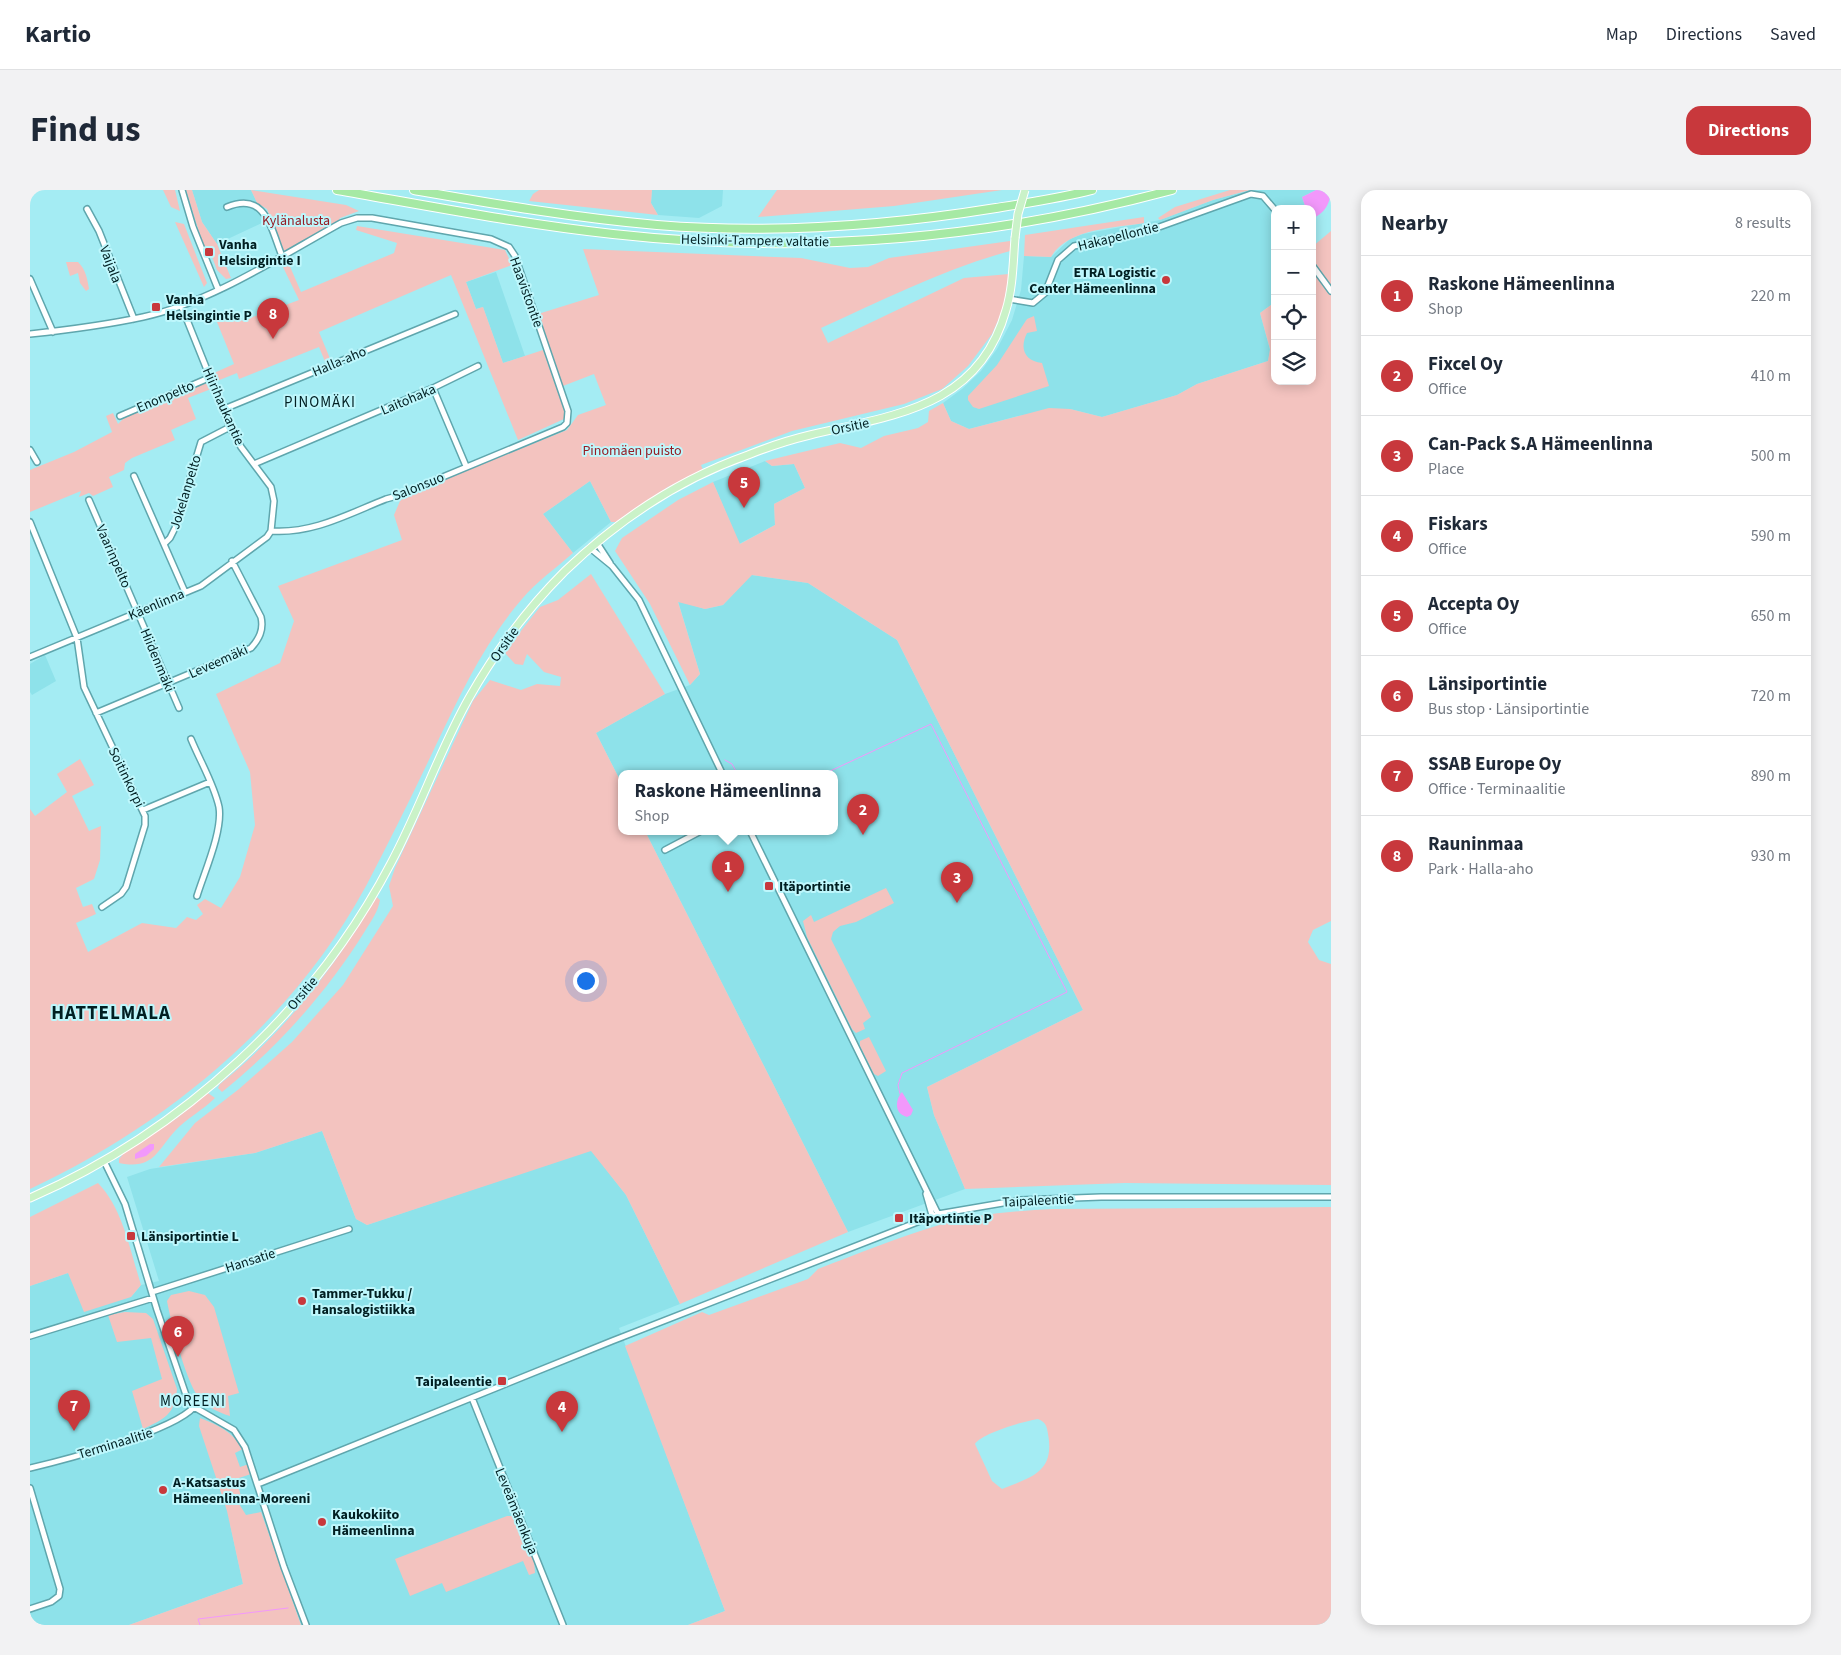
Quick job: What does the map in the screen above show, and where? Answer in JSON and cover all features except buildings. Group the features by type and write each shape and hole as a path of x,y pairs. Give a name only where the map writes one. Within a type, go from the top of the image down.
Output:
{"highway":[{"name":"Helsinki-Tampere valtatie","path":"338,190 507,220 606,233 704,240 789,243 901,238 981,230 1064,217 1172,190"},
{"name":"Helsinki-Tampere valtatie","path":"414,190 570,216 658,225 746,228 851,225 916,218 1026,203 1092,190"}],"main road":[{"name":"Orsitie","path":"30,1198 104,1161 165,1121 210,1086 267,1033 317,975 361,914 390,866 453,730 487,667 524,616 590,548 655,501 709,472 744,456 806,436 904,413 939,398 956,386 985,355 1000,327 1009,299 1018,214 1025,190"}],"street":[{"path":"182,190 190,220 218,289"},
{"name":"Hakapellontie","path":"1009,299 1033,303 1040,298 1048,287 1058,260 1067,250 1082,243 1148,231 1251,194 1263,196 1271,205"},
{"path":"30,334 134,319 181,305 218,289 282,256 266,215 256,205 244,202 227,207"},
{"name":"Vaijala","path":"87,209 99,231 134,319"},
{"name":"Haavistontie","path":"282,256 341,223 357,218 382,219 490,239 509,247 518,265 568,411 569,418 563,427"},
{"path":"1316,270 1331,291"},
{"path":"30,279 53,332"},
{"name":"Hiirihaukantie","path":"181,305 230,427 241,447 267,480 273,494 271,532"},
{"name":"Halla-aho","path":"224,409 455,314"},
{"name":"Laitohaka","path":"254,464 433,388 478,366"},
{"name":"Enonpelto","path":"120,416 211,377"},
{"path":"433,388 466,466"},
{"name":"Jokelanpelto","path":"165,543 175,528 199,446 205,438 230,427"},
{"name":"Salonsuo","path":"271,532 298,532 314,529 563,427"},
{"path":"30,450 37,462"},
{"path":"134,476 185,592"},
{"name":"Vaarinpelto","path":"89,500 138,612"},
{"name":"Soitinkorpi","path":"30,522 77,638 84,687 143,810 145,825 126,887 121,894 102,907"},
{"name":"Käenlinna","path":"30,657 201,586 232,561 267,537 271,532"},
{"path":"597,543 612,566 639,600 721,770"},
{"path":"590,548 612,566"},
{"name":"Leveemäki","path":"96,713 251,648 257,641 263,626 261,617 232,561"},
{"name":"Hiidenmäki","path":"138,612 179,708"},
{"path":"191,739 219,808 219,819 197,896"},
{"path":"143,810 210,782"},
{"path":"664,850 693,835"},
{"path":"752,835 925,1189 935,1214"},
{"path":"104,1161 125,1204 186,1395 194,1407 227,1425 238,1434 245,1447 284,1567 306,1625"},
{"name":"Taipaleentie","path":"258,1484 935,1214 1020,1200 1110,1197 1331,1197"},
{"name":"Hansatie","path":"153,1295 349,1229"},
{"path":"30,1336 153,1295"},
{"name":"Leveämäenkuja","path":"472,1398 563,1625"},
{"name":"Terminaalitie","path":"30,1468 154,1431 189,1413 194,1407"},
{"path":"30,1488 60,1590 59,1596 51,1602 30,1609"}],"shaded area":[{"path":"192,190 251,190 266,221 217,244 202,222"},
{"path":"652,190 723,190 722,206 699,218 658,215 651,203"},
{"path":"1250,190 1316,190 1302,197 1305,205 1271,205 1271,305 1260,313 1270,350 1268,361 1197,384 1177,395 1102,417 1070,409 1018,416 969,429 951,421 943,403 962,389 981,371 997,349 1012,320 1021,290 1024,256 1051,257 1070,239 1083,234 1160,220 1213,200"},
{"path":"1316,190 1331,190 1328,203 1323,211 1316,216 1316,205 1305,205 1302,197"},
{"path":"496,272 525,356 503,363 483,307 476,309 466,282"},
{"path":"765,461 772,466 794,464 805,488 774,504 775,525 739,544 713,482"},
{"path":"590,481 611,522 573,553 543,514"},
{"path":"751,575 808,583 897,640 1083,1010 927,1087 934,1115 965,1189 848,1232 647,835 838,835 838,770 618,770 618,776 596,733 665,694 690,685 700,674 678,601 705,609 723,605"},
{"path":"45,655 56,681 32,695 30,692 30,664"},
{"path":"902,1092 913,1110 911,1115 907,1117 900,1113 897,1106"},
{"path":"322,1131 356,1219 367,1225 591,1150 626,1195 680,1304 619,1328 725,1611 688,1625 301,1625 262,1518 230,1524 243,1584 129,1625 30,1625 30,1286 68,1273 131,1297 141,1285 159,1281 127,1177 150,1169 255,1153"},
{"path":"150,1144 154,1144 154,1149 146,1156 135,1159 135,1154"}],"green space":[{"path":"163,190 175,190 180,211 171,207"},
{"path":"186,190 192,190 202,222 217,244 231,278 226,279 217,270 209,249 204,248"},
{"name":"Kylänalusta","path":"251,190 346,205 359,211 340,218 337,223 284,252 267,209 257,203"},
{"path":"539,190 652,190 651,203 658,215 529,201 533,194"},
{"path":"777,190 1002,190 894,206 758,217"},
{"path":"1230,190 1250,190 1213,200 1160,220 1158,218 1175,207"},
{"path":"1144,217 1144,223 1106,228 1080,235 1059,247 1051,257 1024,256 1025,235"},
{"path":"175,222 184,224 207,283 204,287"},
{"path":"357,226 505,250 512,265 466,282 476,309 483,307 503,363 543,350 566,415 564,419 518,440 451,275 319,332 331,361 326,364 319,347 239,379 237,373 217,381 214,373 234,364 217,322 238,313 242,321 299,300 282,265 288,262 301,292 394,253 397,243 356,230"},
{"path":"1331,231 1331,921 1313,930 1308,942 1319,960 1331,964 1331,1185 1125,1183 965,1189 934,1115 927,1087 1083,1010 897,640 808,583 752,575 723,605 705,609 678,602 700,674 690,685 650,604 615,551 622,538 678,500 713,482 740,544 775,525 774,504 805,488 794,464 772,466 765,461 840,443 861,448 884,436 918,428 928,422 929,411 943,403 951,421 969,429 1049,408 1070,409 1102,417 1177,395 1197,384 1268,361 1270,349 1260,313 1271,305 1271,385 1316,385 1316,244"},
{"name":"Pinomäen puisto","path":"1010,241 1010,251 985,258 938,276 821,328 828,343 964,278 1009,274 1003,309 992,334 968,366 942,389 904,404 792,431 701,465 703,470 668,487 616,522 611,522 590,481 543,514 573,553 528,593 508,616 484,651 366,886 336,935 302,981 264,1024 222,1064 178,1100 130,1133 81,1163 30,1189 30,809 35,816 67,792 57,774 80,759 94,785 72,796 89,831 101,826 100,860 94,879 76,888 83,907 92,904 96,914 76,923 88,952 142,923 176,928 187,917 196,920 203,914 197,905 205,899 221,908 240,877 255,825 250,772 216,694 280,663 294,621 278,586 402,540 394,515 400,501 410,493 567,430 578,415 606,405 594,374 563,386 538,314 599,295 583,249 801,258 850,268 868,267 889,258"},
{"path":"66,262 78,262 81,265 86,274 89,289 86,291 80,283 78,273 70,276"},
{"path":"1034,316 1037,331 1027,333 1024,349 1031,360 1042,363 1049,386 979,409 973,407 968,400 968,396 997,365 1027,319"},
{"path":"204,382 208,382 211,389 188,398 196,419 171,430 175,440 132,458 125,463 124,470 109,477 113,487 93,496 89,493 79,497 81,491 30,512 30,470 74,452 112,432 106,416 113,413 118,424 126,416"},
{"path":"591,574 665,694 596,733 618,776 618,835 647,835 848,1232 680,1304 626,1195 591,1151 367,1225 356,1219 322,1131 255,1153 159,1167 195,1123 239,1089 292,1042 343,985 393,906 389,886 395,868 473,701 490,680 521,690 537,684 560,686 561,677 544,672 527,654 523,665 515,664 504,652 540,607 558,600"},
{"path":"886,888 894,903 856,922 840,926 833,932 831,939 871,1017 863,1023 865,1029 856,1033 852,1029 807,937 803,921 811,915 814,922"},
{"path":"377,897 380,900 372,920 318,997 282,1038 222,1092 218,1088 220,1084 273,1036 320,981"},
{"path":"869,1037 886,1071 878,1076 874,1074 860,1046 860,1041"},
{"path":"208,1093 215,1098 180,1126 153,1158 139,1164 119,1163 119,1159 124,1153 177,1118"},
{"path":"98,1183 107,1193 120,1217 141,1285 131,1297 84,1312 68,1273 30,1286 30,1217"},
{"path":"1331,1207 1331,1625 688,1625 725,1611 625,1346 702,1312 709,1315 808,1279 818,1269 921,1231 979,1216 1053,1209","holes":["1032,1420 1041,1420 1047,1427 1049,1447 1048,1457 1044,1465 1032,1476 1002,1489 992,1481 975,1444 986,1436 1004,1428"]},
{"path":"189,1291 205,1295 214,1307 239,1393 228,1396 230,1416 220,1413 200,1399 192,1387 183,1363 167,1301 171,1295"},
{"path":"125,1312 146,1313 153,1319 177,1389 174,1405 167,1415 143,1429 132,1391 162,1379 151,1338 117,1342 108,1315"},
{"path":"200,1418 224,1430 243,1449 235,1453 240,1467 249,1464 251,1474 236,1479 241,1496 236,1499 246,1515 261,1512 301,1625 129,1625 243,1584 227,1511 199,1426"},
{"path":"507,1516 515,1516 534,1561 535,1573 529,1575 523,1561 446,1592 442,1583 410,1596 395,1559"}],"waterway":[{"path":"832,770 931,724 1067,992 902,1073 898,1085 900,1094"},
{"path":"725,760 732,764 735,770"},
{"path":"200,1625 198,1619 288,1608"}],"place":[{"name":"Vanha Helsingintie I","path":"209,252"},
{"name":"ETRA Logistic Center Hämeenlinna","path":"1166,280"},
{"name":"Vanha Helsingintie P","path":"156,307"},
{"name":"Rauninmaa","path":"273,339"},
{"name":"Accepta Oy","path":"744,508"},
{"name":"Fixcel Oy","path":"863,835"},
{"name":"Itäportintie","path":"769,886"},
{"name":"Raskone Hämeenlinna","path":"728,892"},
{"name":"Can-Pack S.A Hämeenlinna","path":"957,903"},
{"name":"Itäportintie P","path":"899,1218"},
{"name":"Länsiportintie L","path":"131,1236"},
{"name":"Tammer-Tukku / Hansalogistiikka","path":"302,1301"},
{"name":"Länsiportintie","path":"178,1357"},
{"name":"Taipaleentie","path":"502,1381"},
{"name":"SSAB Europe Oy","path":"74,1431"},
{"name":"Fiskars","path":"562,1432"},
{"name":"A-Katsastus Hämeenlinna-Moreeni","path":"163,1490"},
{"name":"Kaukokiito Hämeenlinna","path":"322,1522"}],"district":[{"name":"PINOMÄKI","path":"320,402"},
{"name":"HATTELMALA","path":"111,1012"},
{"name":"MOREENI","path":"193,1401"}]}
